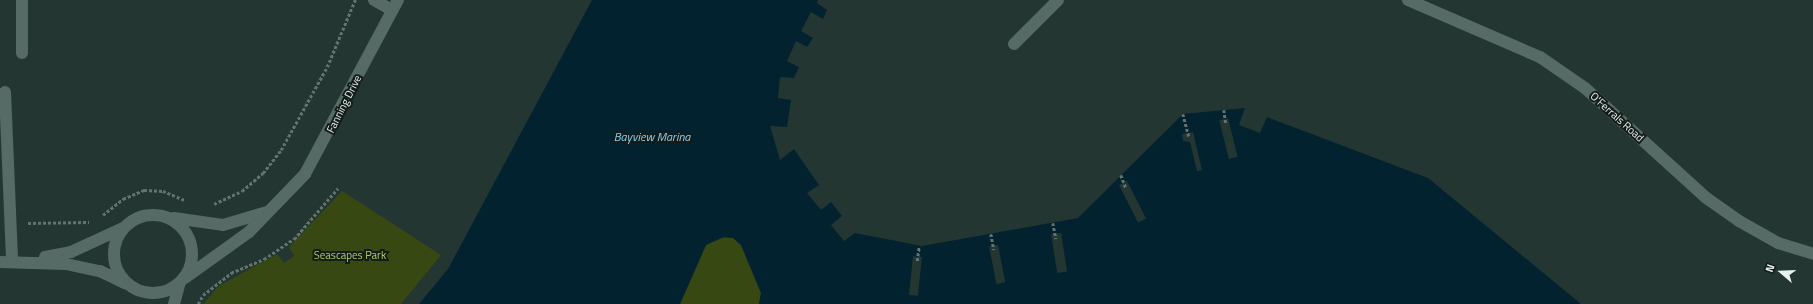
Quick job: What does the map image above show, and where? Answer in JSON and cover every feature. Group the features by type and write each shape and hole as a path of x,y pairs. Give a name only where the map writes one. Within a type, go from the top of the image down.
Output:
{"street":[{"path":"22,0 22,53"},
{"path":"374,0 395,5"},
{"path":"1014,44 1058,0"},
{"name":"O'Ferrals Road","path":"1408,0 1540,57 1585,88 1705,197 1733,217 1778,243 1813,254"},
{"name":"Fanning Drive","path":"182,281 234,244 281,202 316,157 395,5"},
{"path":"5,92 10,224 6,261"},
{"name":"Fanning Drive","path":"164,216 196,224 222,225 254,217 281,202"},
{"path":"6,261 70,252 126,226 143,216 164,216 181,226 192,244 192,264 182,281 174,304"},
{"path":"126,226 114,252 118,272 130,286 141,304"},
{"path":"6,261 66,264 100,271 130,286 156,294 182,281"}],"path":[{"path":"207,205 220,202 242,190 263,173 281,150 327,67 356,0"},
{"path":"1224,110 1226,124"},
{"path":"1183,114 1189,136"},
{"path":"1121,175 1126,188"},
{"path":"198,304 203,295 231,273 264,259 294,239 338,188"},
{"path":"97,219 123,199 144,190 163,191 188,201"},
{"path":"10,224 81,224 93,220"},
{"path":"1053,223 1056,238"},
{"path":"991,234 994,250"},
{"path":"917,261 919,246"}],"green space":[{"name":"Seascapes Park","path":"342,191 441,255 401,304 203,304 219,286 277,254 284,263 294,256 289,247"},
{"path":"715,238 733,238 741,245 761,293 759,304 680,304 706,245"}],"water":[{"name":"Bayview Marina","path":"592,0 818,0 817,3 827,10 823,19 811,12 801,31 813,38 807,47 796,41 787,61 799,67 794,78 780,77 778,98 791,100 787,127 770,126 780,160 794,149 819,185 807,193 821,210 831,202 842,216 831,225 844,241 855,233 922,246 1078,218 1183,114 1245,108 1239,125 1260,133 1267,117 1428,178 1581,304 759,304 761,293 741,245 733,238 724,237 706,245 680,304 419,304 448,269"}],"pier":[{"path":"1228,118 1238,157 1229,159 1219,120"},
{"path":"1193,132 1202,170 1197,171 1190,142 1183,141 1182,134"},
{"path":"1127,181 1146,218 1138,223 1119,185"},
{"path":"1061,233 1067,272 1057,273 1051,235"},
{"path":"998,245 1005,282 996,284 989,247"},
{"path":"913,256 922,257 918,296 909,295"}]}
